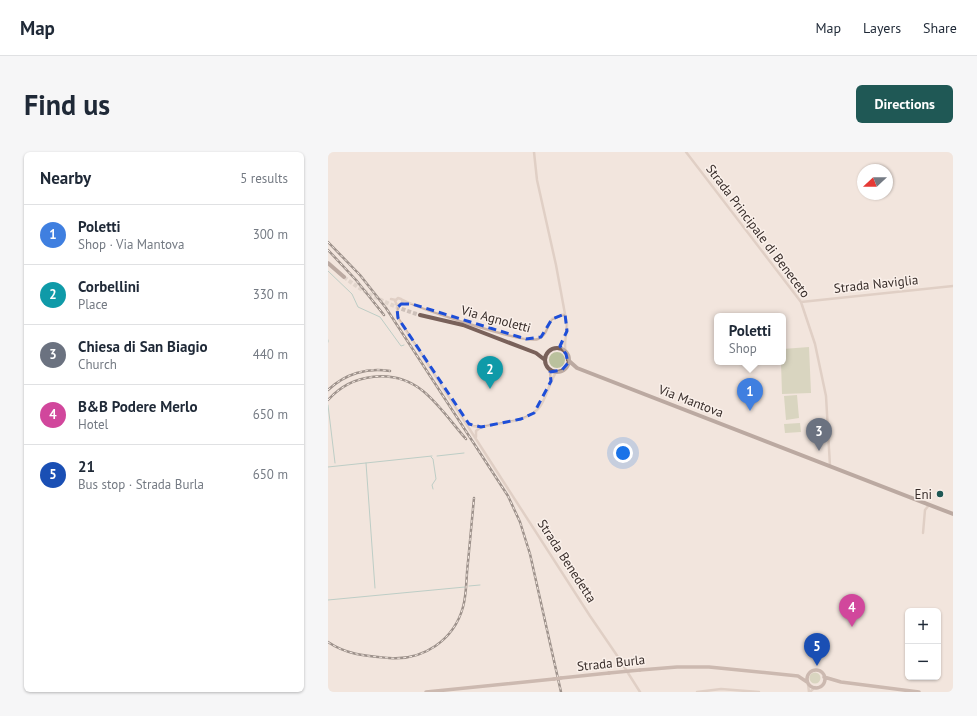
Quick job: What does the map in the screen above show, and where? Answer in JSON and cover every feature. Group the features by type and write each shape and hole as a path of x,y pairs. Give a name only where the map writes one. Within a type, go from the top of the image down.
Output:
{"main road":[{"path":"328,263 344,277"},
{"path":"420,316 463,325 536,353 545,360 550,370 556,372"},
{"path":"536,353 558,349 566,354 568,360 565,369"},
{"path":"545,360 548,352"},
{"name":"Via Mantova","path":"568,360 578,368 953,514"},
{"name":"Via Mantova","path":"556,372 565,369 578,368"},
{"name":"Strada Burla","path":"426,692 677,667 709,667 798,676 808,674 812,670 817,670 822,672 824,677 834,681 919,692"},
{"path":"808,674 808,683"},
{"name":"Strada Burla","path":"798,676 815,688 822,684 834,681"},
{"path":"822,684 824,677"}],"street":[{"path":"534,152 537,180 556,264 565,314 567,328 564,341 566,354"},
{"name":"Strada Principale di Beneceto","path":"686,152 801,302 815,344 826,396 830,466"},
{"name":"Strada Naviglia","path":"801,302 953,286"},
{"path":"397,308 401,304 398,300"},
{"name":"Via Agnoletti","path":"398,300 526,340 533,340 541,337 552,319 565,314"},
{"name":"Via Agnoletti","path":"398,300 401,304 412,304"},
{"name":"Strada Benedetta","path":"398,300 398,318 640,692"},
{"path":"558,349 564,341"},
{"path":"550,370 551,381"},
{"path":"473,426 481,427 521,419 534,413 542,404 556,372"},
{"name":"Strada Benedetta","path":"464,419 473,426 476,431 477,441"},
{"name":"Strada Benedetta","path":"469,427 472,431 476,431"},
{"path":"476,431 481,427"},
{"path":"923,533 925,510 929,504"},
{"path":"808,683 809,692 815,688"},
{"path":"697,692 721,689 759,692"}],"highlighted area":[{"path":"401,304 412,304 526,339 541,337 552,319 565,314 567,331 560,346 566,354 568,363 562,370 550,372 551,381 534,413 521,419 481,427 469,424 398,318 397,308"}],"green space":[{"path":"809,347 811,393 782,394 781,365 786,365 786,349"},
{"path":"557,352 564,357 565,360 560,367 557,368 550,363 549,360 554,353"},
{"path":"797,395 799,418 786,420 784,396"},
{"path":"800,423 801,432 785,433 784,424"},
{"path":"813,673 817,673 819,674 819,682 813,683 810,680 810,676"}],"waterway":[{"path":"328,271 352,294 358,307 380,317 401,346 404,345"},
{"path":"328,405 335,463"},
{"path":"437,456 464,453"},
{"path":"328,467 432,456"},
{"path":"431,457 433,459 436,479 432,485 433,489"},
{"path":"366,463 375,588"},
{"path":"469,586 480,585"},
{"path":"328,600 465,587"}],"tunnel":[{"path":"344,277 380,300 420,315"}],"railway":[{"path":"328,242 360,275 386,308 508,496 520,522 530,554 561,692"},
{"path":"328,250 356,280 384,315"},
{"path":"328,390 335,384 357,373 373,370 390,371"},
{"path":"328,400 338,391 361,379 374,377 399,379 412,384 429,396 466,439"},
{"path":"328,642 342,650 357,654 402,658 425,652 445,638 459,619 463,607 466,591 474,498"}],"place":[{"name":"Corbellini","path":"490,389"},
{"name":"Poletti","path":"750,411"},
{"name":"Chiesa di San Biagio","path":"819,451"},
{"name":"Eni","path":"940,494"},
{"name":"B&B Podere Merlo","path":"852,627"},
{"name":"21","path":"817,666"}]}
